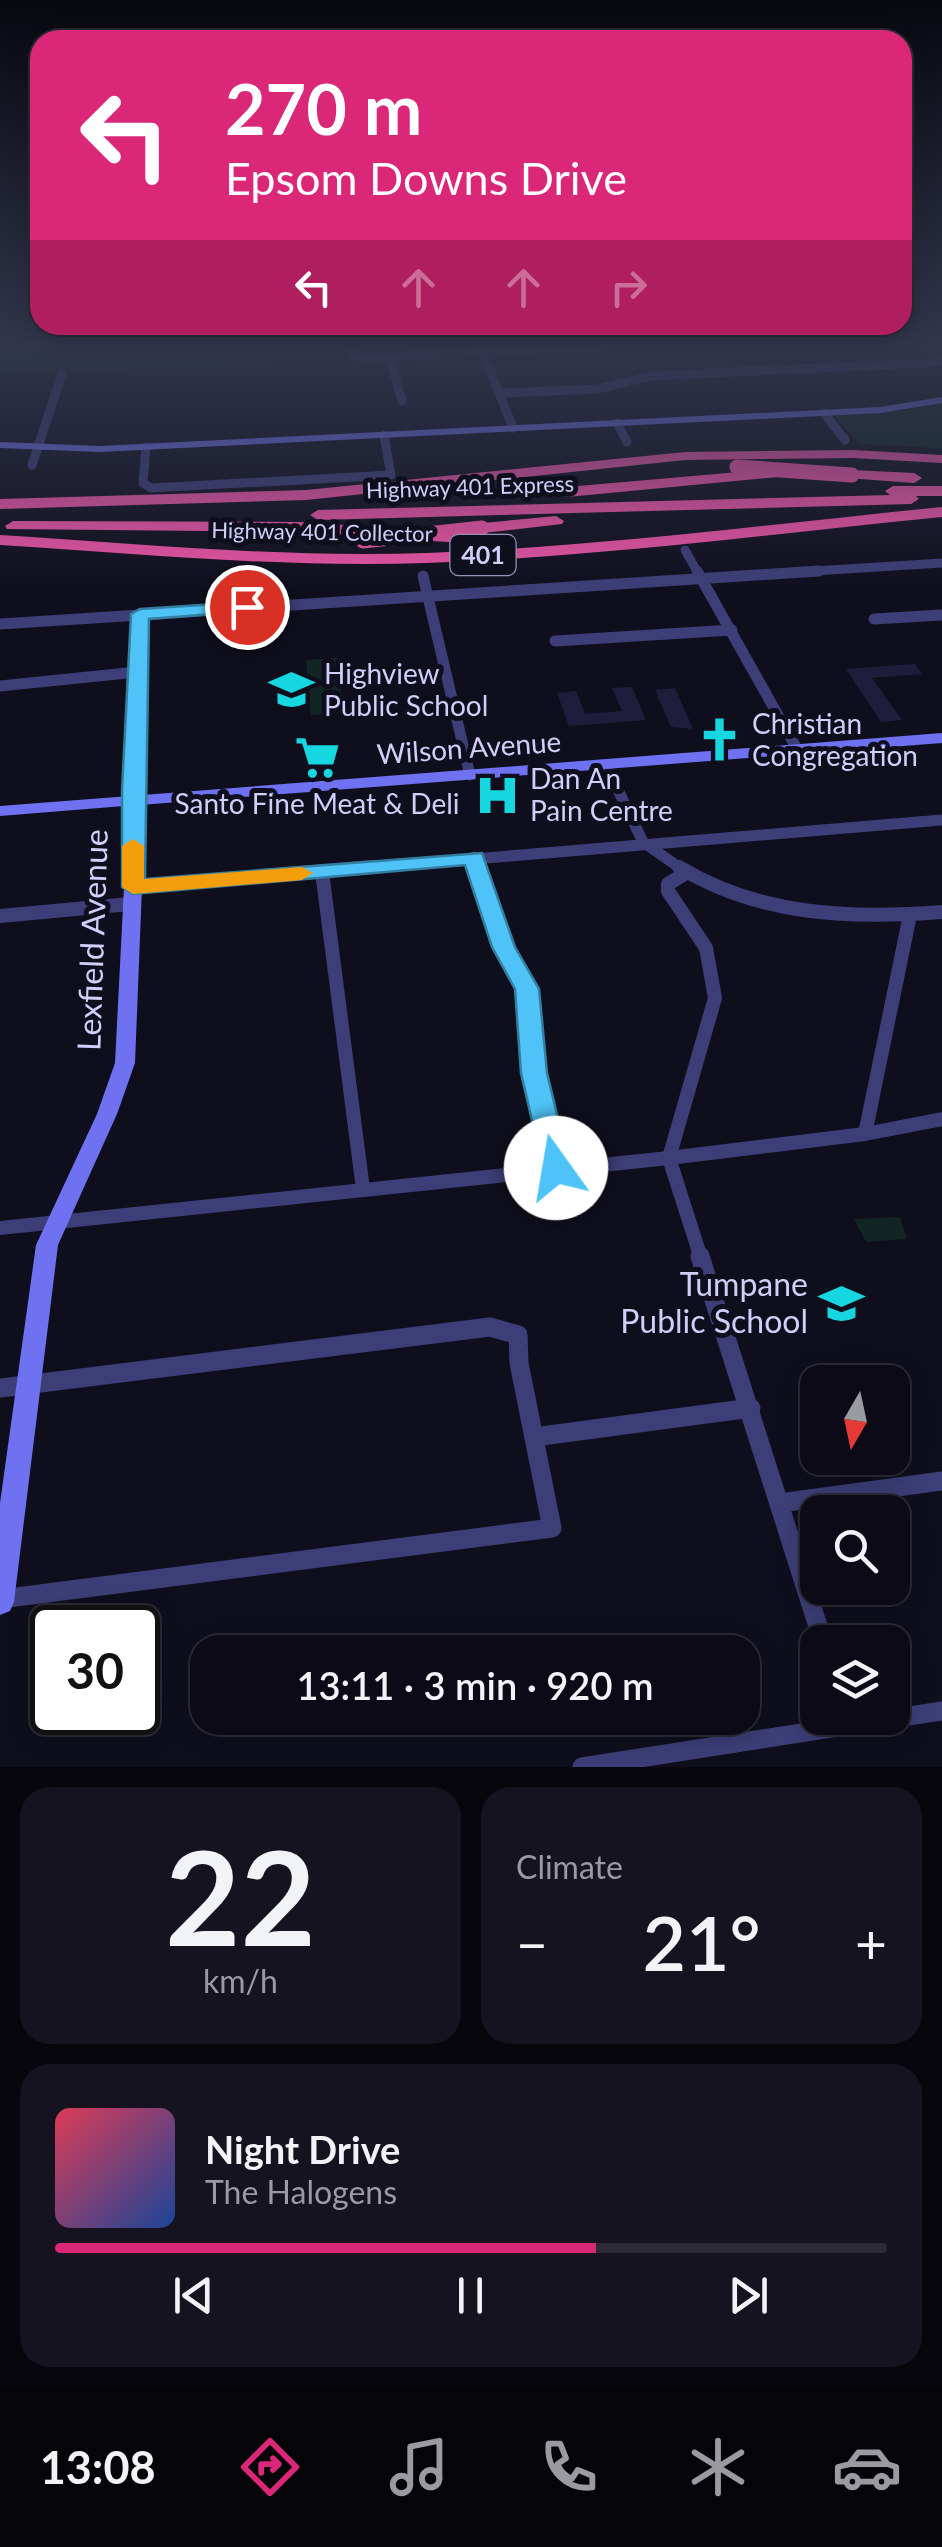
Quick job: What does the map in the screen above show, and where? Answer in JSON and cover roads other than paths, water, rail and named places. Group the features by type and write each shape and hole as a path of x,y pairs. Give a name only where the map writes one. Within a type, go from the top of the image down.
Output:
{"highway":[{"name":"Highway 401 Collector","path":"0,504 365,491 541,468 685,456 833,454 942,462"},
{"path":"434,502 942,462"},
{"path":"365,491 626,466 942,480"},
{"name":"Highway 401 Express","path":"0,514 434,502 942,495"},
{"name":"Highway 401 Express","path":"0,525 942,495"},
{"path":"22,540 242,547 363,542 482,528 834,500"},
{"name":"Highway 401 Collector","path":"0,540 272,557 425,558 942,511"},
{"path":"0,525 301,527 548,541 840,512 942,511"}],"street":[{"path":"32,465 45,428"},
{"path":"0,445 38,449 146,447 505,428"},
{"path":"620,428 627,442"},
{"path":"836,428 845,440"},
{"path":"146,447 143,483 151,488 390,475 393,470 384,435"},
{"path":"685,550 797,750"},
{"path":"0,624 942,563"},
{"path":"423,576 470,775"},
{"path":"132,801 140,614"},
{"path":"874,619 942,615"},
{"path":"555,641 732,630"},
{"path":"0,686 136,672"},
{"name":"Wilson Avenue","path":"0,811 942,738"},
{"path":"606,765 644,845 686,873 729,893 780,908 854,917 942,912"},
{"name":"Lexfield Avenue","path":"0,1600 13,1387 47,1244 113,1100 125,1063 132,801"},
{"path":"0,916 322,872 942,820"},
{"path":"474,858 504,947 527,989 534,1073 556,1168"},
{"path":"322,872 363,1189"},
{"path":"686,873 668,884 668,891 706,948 716,998 669,1158 818,1625"},
{"path":"865,1134 910,915"},
{"path":"0,1228 669,1158 865,1134 942,1119"},
{"path":"0,1600 552,1528 518,1335 490,1328 13,1387"},
{"path":"534,1437 751,1408"},
{"path":"780,1502 942,1481"},
{"path":"910,1715 942,1712"},
{"path":"582,1767 800,1730"}],"place":[{"name":"Highview Public School","path":"291,690"},
{"name":"Christian Congregation","path":"719,740"},
{"name":"Santo Fine Meat & Deli","path":"317,758"},
{"name":"Dan An Pain Centre","path":"497,795"},
{"name":"Tumpane Public School","path":"841,1303"}]}
